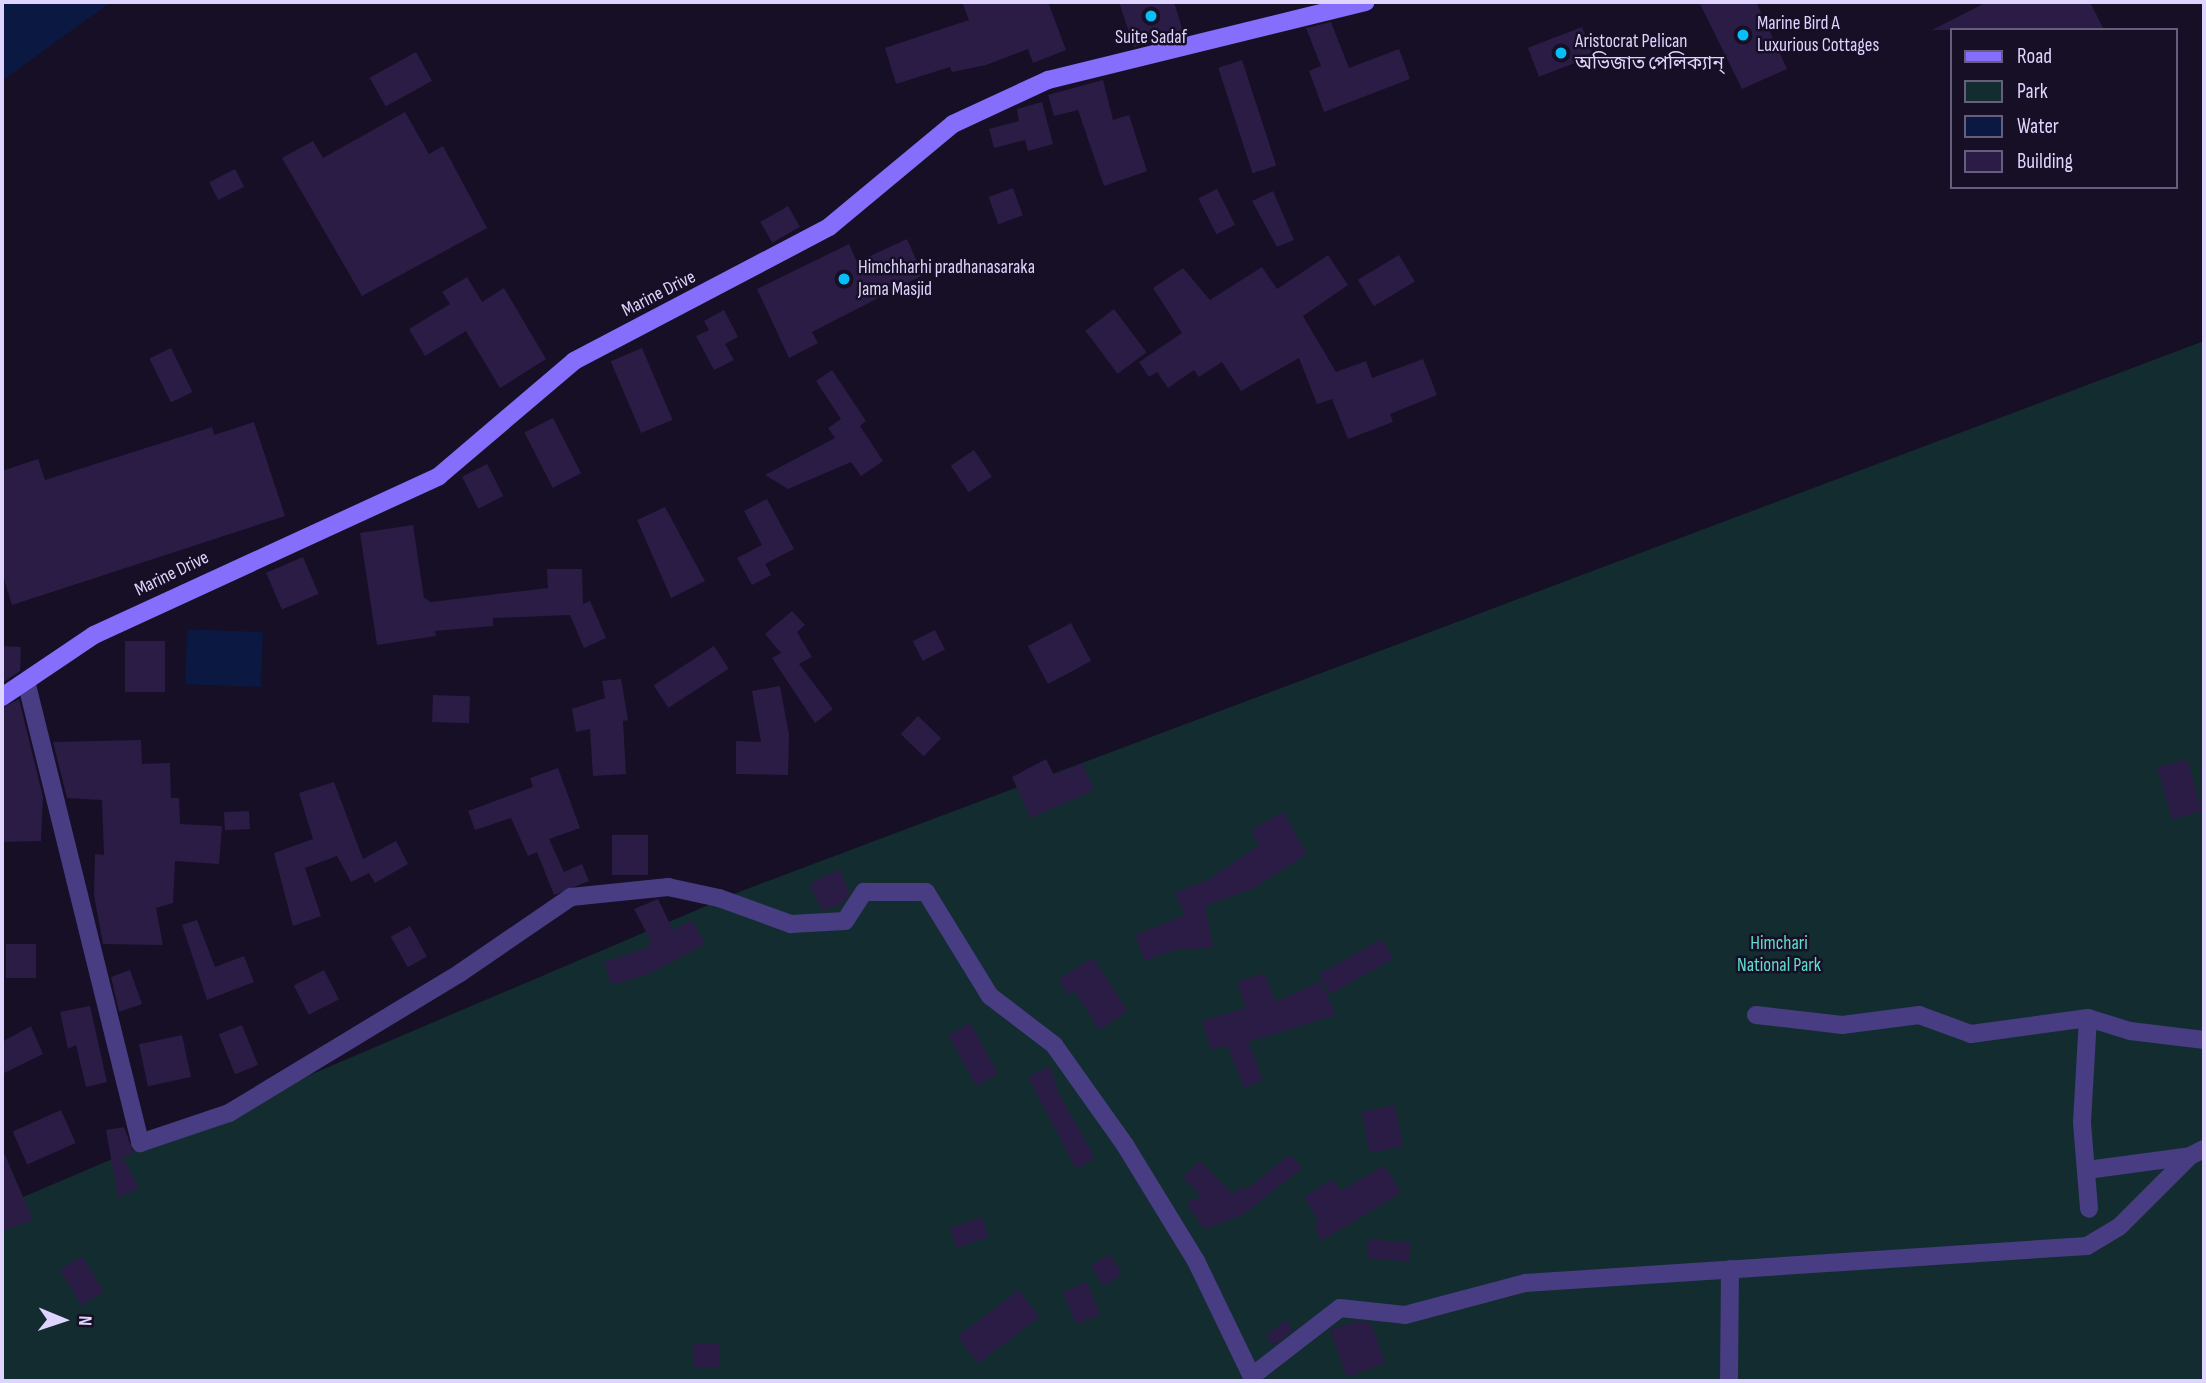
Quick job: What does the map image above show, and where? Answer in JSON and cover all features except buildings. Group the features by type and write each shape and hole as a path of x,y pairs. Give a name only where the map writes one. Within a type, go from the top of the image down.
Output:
{"main road":[{"name":"Marine Drive","path":"2,697 27,685 94,635 439,476 574,361 829,227 953,124 1048,80 1366,2"}],"street":[{"path":"27,685 140,1143 229,1113 460,973 571,897 668,887 719,898 791,924 845,921 864,892 926,892 990,996 1054,1045 1125,1145 1196,1261 1253,1378 1340,1308 1405,1315 1525,1283 2087,1247 2119,1227 2197,1152"},
{"path":"1756,1015 1842,1025 1919,1015 1971,1034 2088,1018 2130,1031 2204,1040"},
{"path":"2088,1018 2082,1123 2089,1209"},
{"path":"2087,1170 2197,1152"},
{"path":"1729,1381 1730,1269"}],"green space":[{"name":"Himchari National Park","path":"2204,341 2204,1381 2,1381 2,1206 739,892"}],"water":[{"path":"2,2 111,2 2,81"},
{"path":"187,629 263,632 261,687 185,684"}],"place":[{"name":"Suite Sadaf","path":"1151,16"},
{"name":"Marine Bird A Luxurious Cottages","path":"1743,35"},
{"name":"Aristocrat Pelican অভিজাত পেলিক্যান্","path":"1561,53"},
{"name":"Himchharhi pradhanasaraka Jama Masjid","path":"844,279"}]}
